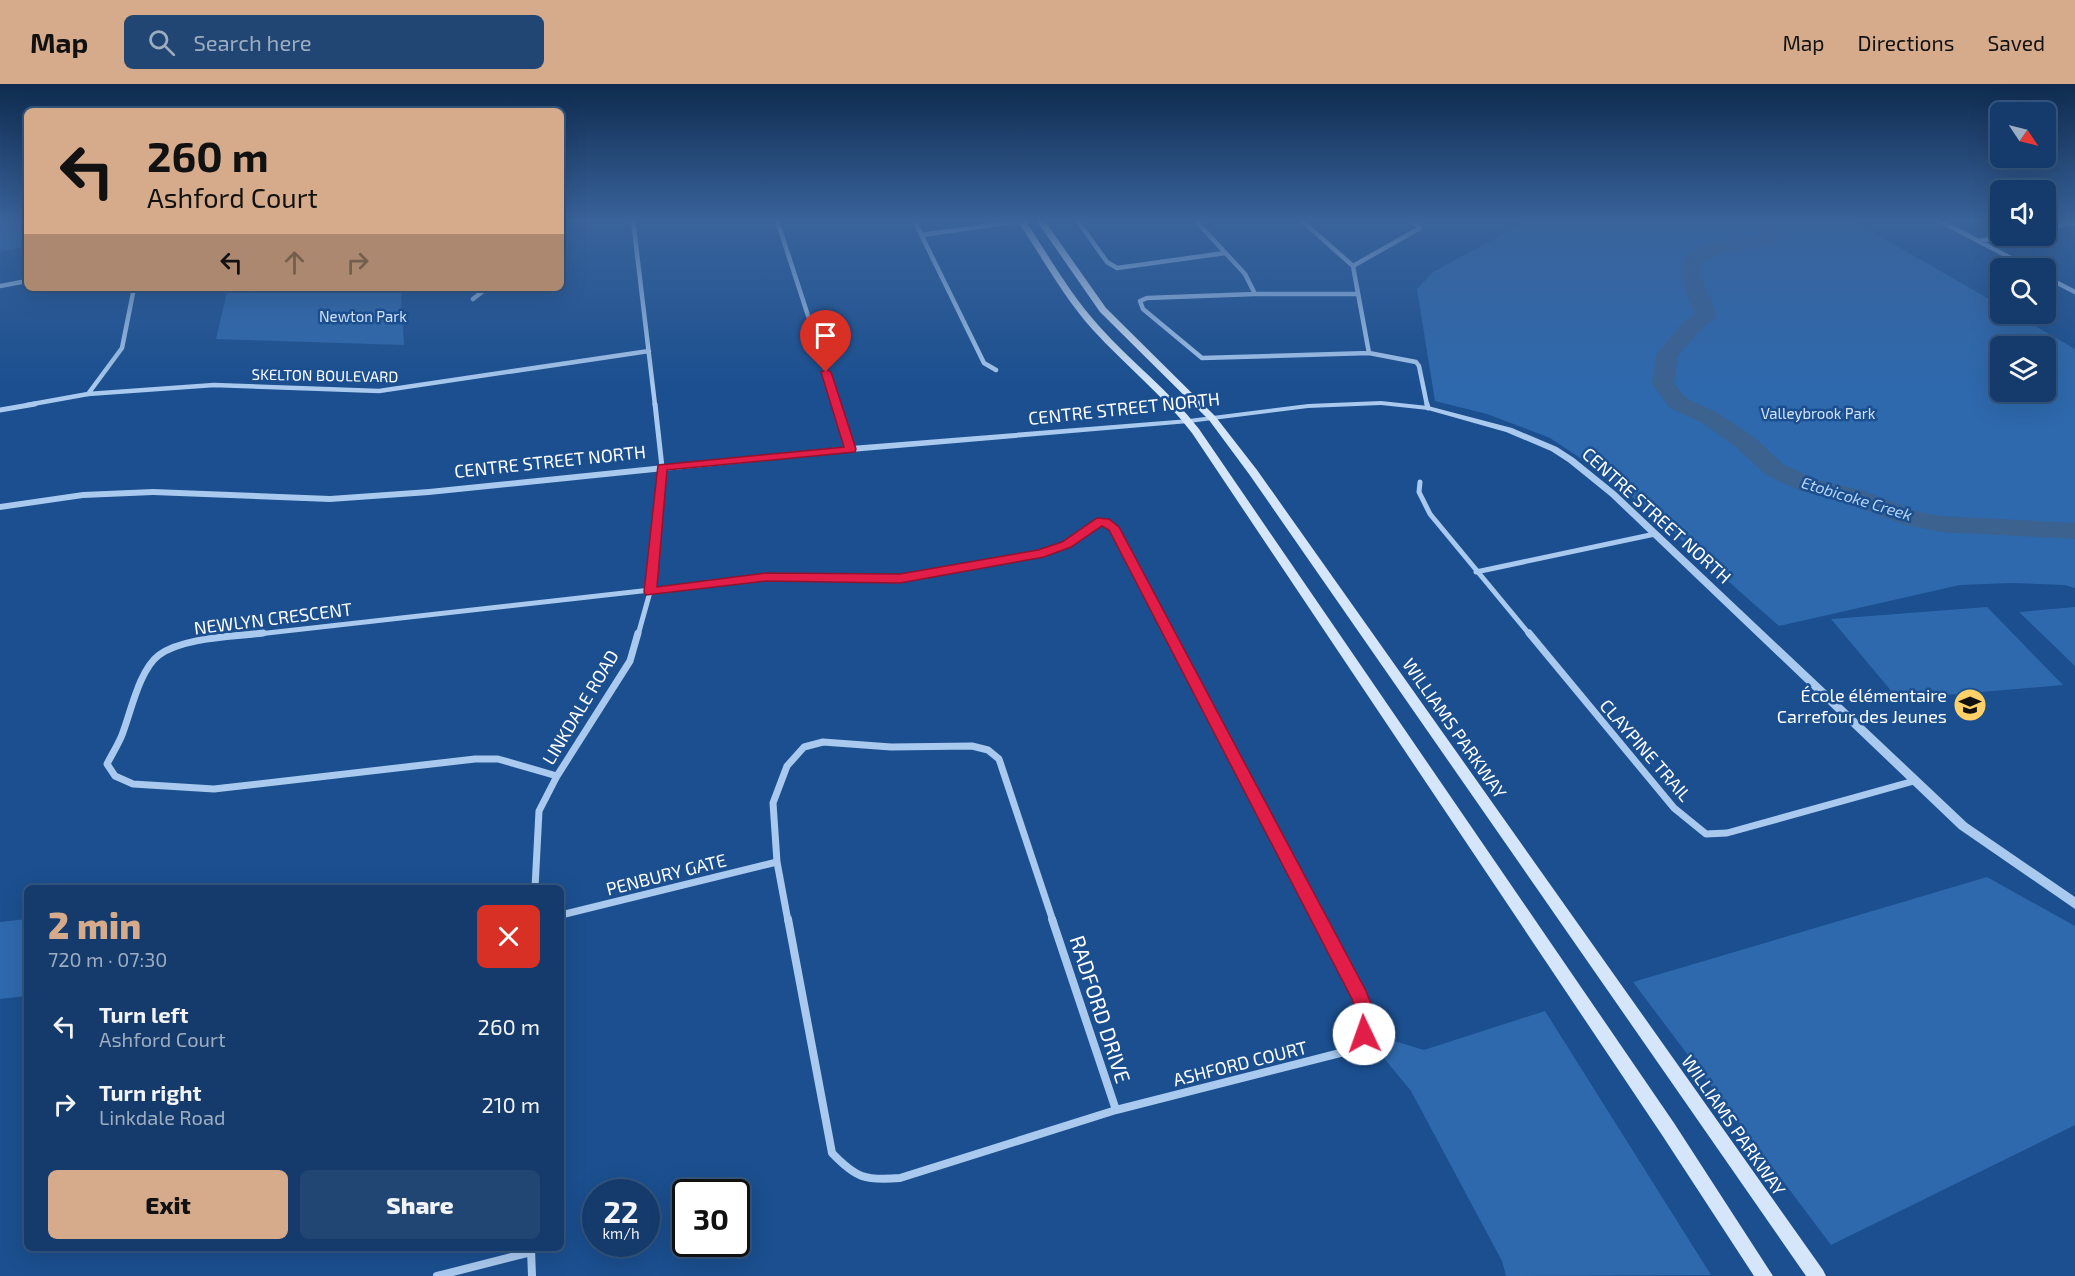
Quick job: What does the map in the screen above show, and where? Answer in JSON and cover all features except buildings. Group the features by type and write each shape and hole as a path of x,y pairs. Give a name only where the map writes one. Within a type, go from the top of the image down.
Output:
{"main road":[{"path":"1058,276 1079,309 1098,331 1169,399 1188,422 1367,682 1764,1276"},
{"name":"WILLIAMS PARKWAY","path":"1079,276 1103,310 1212,418 1253,472 1817,1276"}],"street":[{"name":"LINKDALE ROAD","path":"535,885 539,812 557,776 630,661 650,592 662,467 640,276"},
{"path":"795,276 851,449"},
{"path":"941,276 984,363 996,370"},
{"path":"1246,276 1255,294"},
{"path":"1355,276 1369,353"},
{"path":"0,286 24,282"},
{"path":"2056,282 2075,292"},
{"path":"88,394 122,348 133,291"},
{"path":"473,299 483,291"},
{"path":"1358,294 1255,294 1147,298 1140,301 1143,309 1202,358 1369,353 1416,362 1419,366 1428,408"},
{"name":"SKELTON BOULEVARD","path":"0,410 88,394 214,385 379,391 649,351"},
{"name":"CENTRE STREET NORTH","path":"0,507 83,495 153,492 330,499 429,492 851,449 1188,422 1327,405 1381,403 1428,408 1493,425 1554,449 1597,481 1963,826 2010,861 2075,904"},
{"name":"CLAYPINE TRAIL","path":"1420,482 1419,492 1430,514 1476,572 1674,808 1706,834 1727,833 1914,782"},
{"name":"ASHFORD COURT","path":"650,592 766,577 900,579 1040,554 1067,545 1097,522 1105,522 1113,527 1360,997 1366,1014 1364,1034 1348,1051 1116,1110"},
{"path":"1476,572 1655,534"},
{"name":"NEWLYN CRESCENT","path":"557,776 498,759 475,759 214,789 133,784 115,776 107,764 121,737 146,670 159,655 181,645 204,640 650,592"},
{"name":"RADFORD DRIVE","path":"823,742 891,747 972,746 988,750 999,759 1116,1110 900,1178 867,1181 848,1171 832,1153 777,862 773,803 787,766 804,747 823,742"},
{"name":"PENBURY GATE","path":"564,914 777,862"},
{"path":"437,1276 527,1251"},
{"path":"531,1251 531,1276"}],"green space":[{"name":"Valleybrook Park","path":"1430,276 1948,276 1990,300 1990,324 2031,324 2052,336 1990,336 1990,402 2056,402 2056,338 2075,349 2075,588 2064,585 2011,583 1960,585 1779,626 1612,479 1550,438 1487,414 1435,401 1417,289"},
{"name":"Newton Park","path":"227,291 402,291 404,345 216,339"},
{"path":"1987,607 2063,685 1898,699 1831,619"},
{"path":"2075,607 2075,666 2019,612"},
{"path":"1987,877 2075,926 2075,1125 1831,1245 1633,982"},
{"path":"24,919 24,996 0,999 0,922"},
{"path":"1545,1011 1711,1275 1506,1276 1502,1261 1411,1091 1383,1057 1391,1040 1424,1050"}],"waterway":[{"name":"Etobicoke Creek","path":"1692,276 1706,316 1690,328 1667,355 1663,384 1678,403 1710,418 1745,442 1775,470 1810,486 1855,497 1914,519 1941,524 2075,531"}],"place":[{"name":"École élémentaire Carrefour des Jeunes","path":"1970,705"}],"route":[{"path":"826,372 851,449 662,467 650,592 766,577 900,579 1040,554 1067,545 1097,522 1105,522 1113,527 1360,997 1366,1014 1364,1034"}]}
